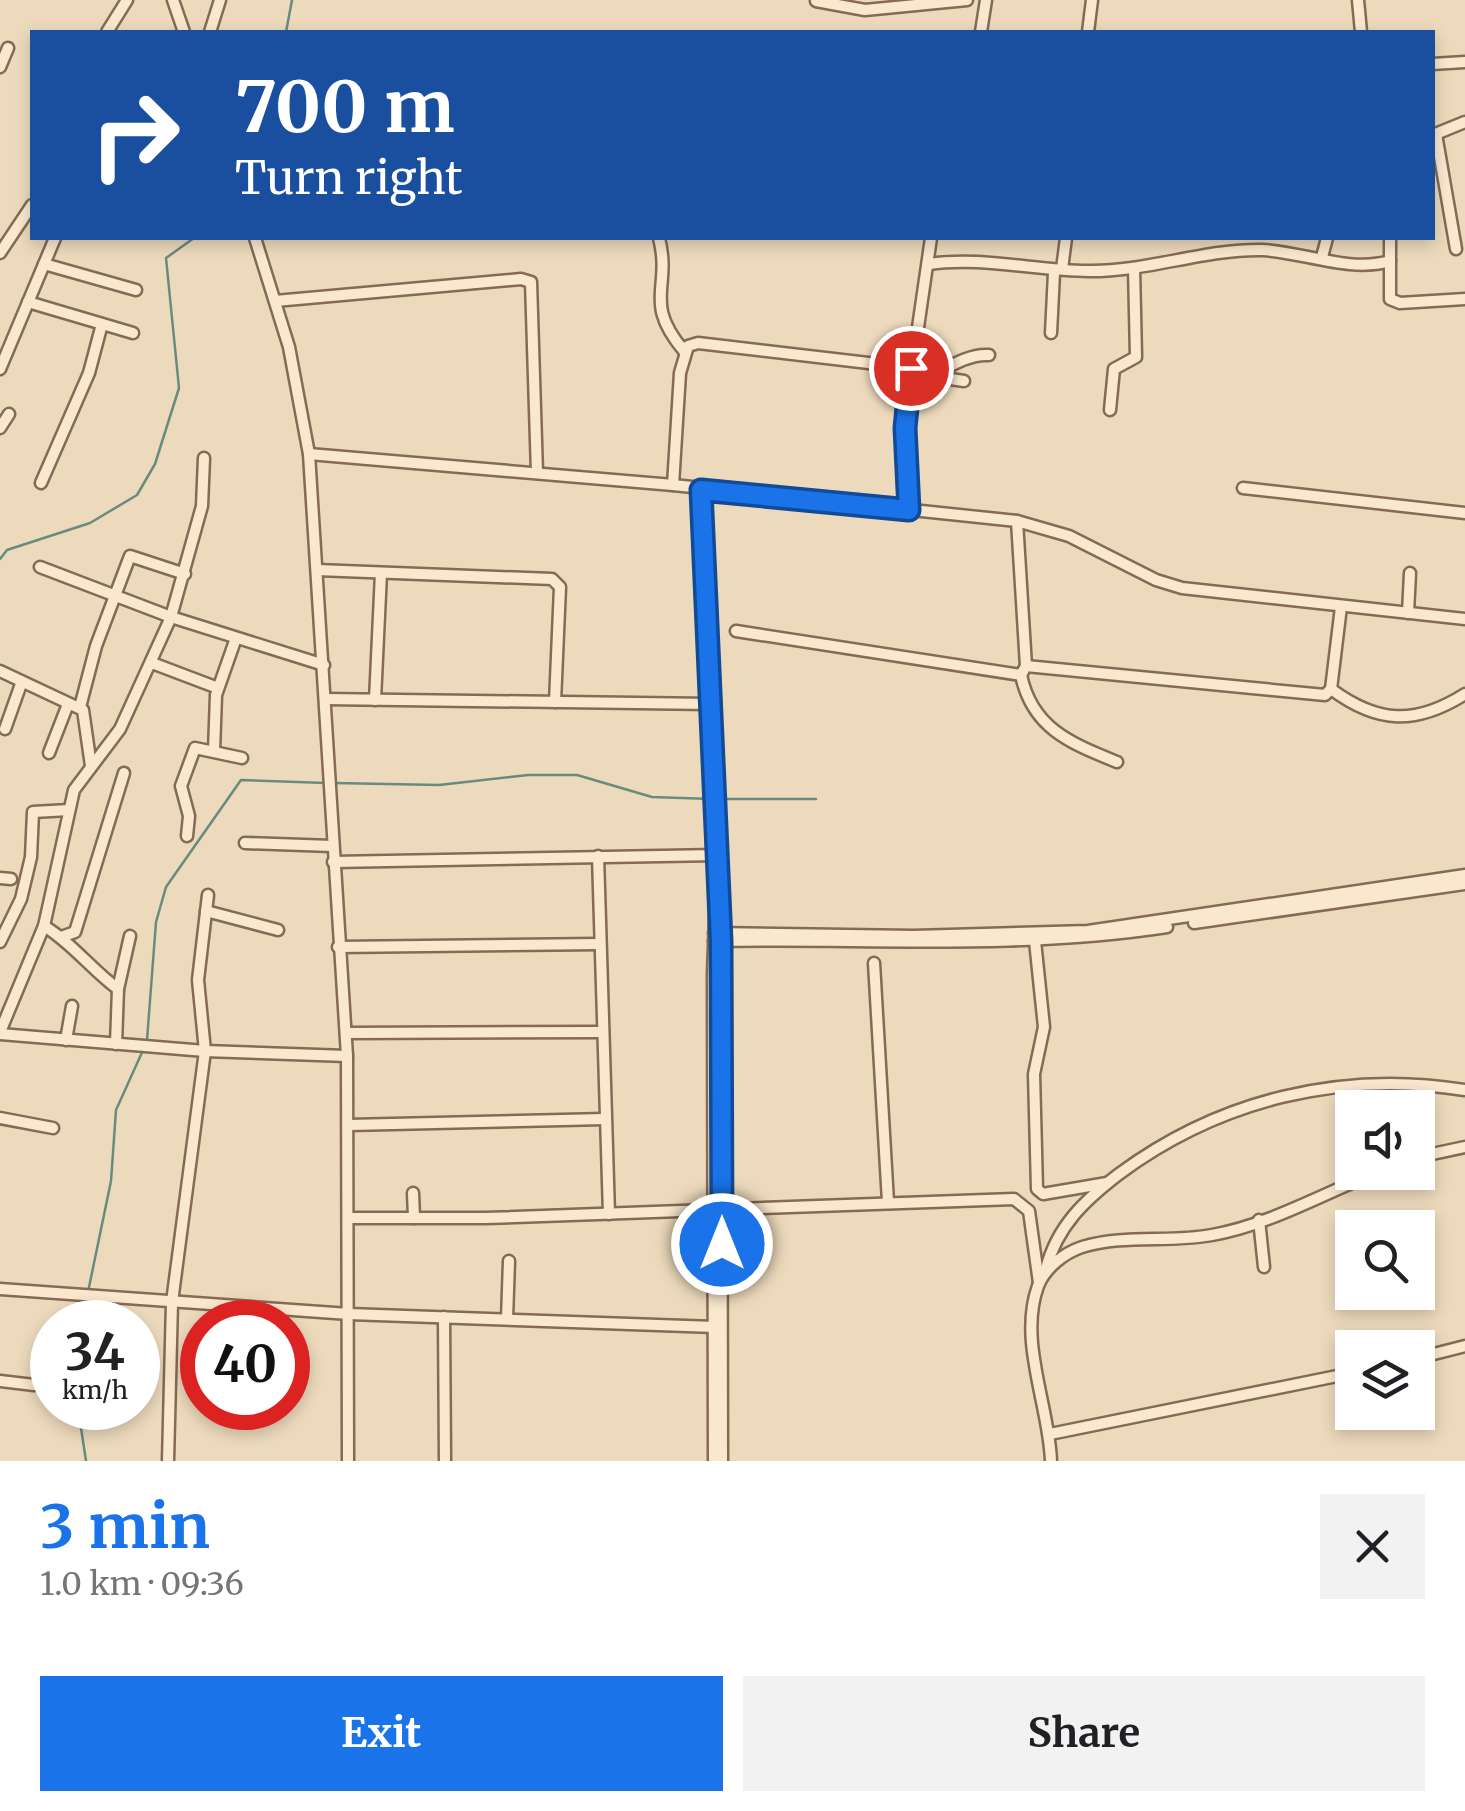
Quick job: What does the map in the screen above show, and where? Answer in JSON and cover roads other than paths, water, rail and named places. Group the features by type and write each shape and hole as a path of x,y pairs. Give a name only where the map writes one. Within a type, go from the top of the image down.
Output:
{"street":[{"path":"109,30 126,0"},
{"path":"173,0 183,30"},
{"path":"211,30 220,0"},
{"path":"816,1 866,10 903,3 967,0"},
{"path":"982,30 986,0"},
{"path":"1088,30 1092,0"},
{"path":"1358,0 1361,30"},
{"path":"0,67 8,48"},
{"path":"1435,64 1465,62"},
{"path":"1435,135 1465,122"},
{"path":"1435,140 1456,249"},
{"path":"0,253 27,226"},
{"path":"0,368 54,240"},
{"path":"256,240 295,376 309,454 347,1056 348,1461"},
{"path":"660,240 659,308 668,332 684,351 673,484"},
{"path":"909,510 905,473 909,386 932,240"},
{"path":"1051,333 1066,240"},
{"path":"1322,257 1326,240"},
{"path":"1390,240 1389,294 1394,302 1465,299"},
{"path":"929,264 966,262 1058,271 1134,268 1215,252 1265,250 1363,267 1390,260"},
{"path":"44,264 136,290"},
{"path":"1110,410 1114,368 1136,357 1134,268"},
{"path":"275,301 526,280 534,287 537,473"},
{"path":"28,302 134,333"},
{"path":"40,484 88,372 102,324"},
{"path":"684,351 698,343 911,368"},
{"path":"909,386 937,377 975,354 988,355"},
{"path":"937,377 964,382"},
{"path":"0,428 8,414"},
{"path":"309,454 673,484 1016,521 1069,536 1156,580 1182,588 1465,618"},
{"path":"204,458 202,506 171,616 114,740 79,780 44,926 5,1001 0,1033 205,1051 347,1056"},
{"path":"1243,488 1465,513"},
{"path":"701,490 717,856 722,1461"},
{"path":"1016,521 1028,704 1047,724 1081,748 1116,762"},
{"path":"48,753 74,706 132,555 185,574"},
{"path":"40,567 171,616 324,666"},
{"path":"317,570 546,577 557,582 555,702"},
{"path":"376,700 381,573"},
{"path":"1408,613 1410,573"},
{"path":"736,631 1024,670 1325,695 1331,689 1341,607"},
{"path":"214,751 218,688 236,638"},
{"path":"152,662 218,688"},
{"path":"0,671 74,706 86,716 91,766"},
{"path":"5,729 21,684"},
{"path":"1331,689 1354,706 1395,720 1441,708 1465,694"},
{"path":"325,699 711,704"},
{"path":"188,836 189,816 182,786 195,748 242,758"},
{"path":"62,936 75,932 124,773"},
{"path":"0,942 4,924 19,906 31,857 33,812 69,810"},
{"path":"245,843 332,846"},
{"path":"598,856 608,1214"},
{"path":"333,862 717,856"},
{"path":"718,937 1088,931 1465,874"},
{"path":"718,915 726,927 745,937 1035,941 1090,938 1465,884"},
{"path":"168,1461 172,1302 205,1051 198,980 208,895"},
{"path":"206,911 278,930"},
{"path":"44,926 62,936 88,967 118,988"},
{"path":"116,1044 118,988 130,936"},
{"path":"714,1461 721,961 718,937"},
{"path":"721,961 745,937"},
{"path":"1035,941 1044,1027 1033,1094 1037,1189 1043,1194 1108,1183"},
{"path":"338,946 600,944"},
{"path":"874,963 888,1202"},
{"path":"66,1040 72,1006"},
{"path":"346,1033 603,1032"},
{"path":"1051,1461 1050,1434 1033,1344 1042,1279 1064,1226 1108,1183 1190,1129 1256,1102 1372,1086 1465,1090"},
{"path":"0,1118 53,1128"},
{"path":"349,1124 604,1119"},
{"path":"1435,1154 1465,1147"},
{"path":"1042,1279 1067,1253 1082,1247 1214,1235 1335,1189"},
{"path":"413,1192 414,1218"},
{"path":"349,1218 608,1214 888,1202 1024,1203 1029,1211 1042,1279"},
{"path":"1259,1220 1264,1267"},
{"path":"507,1319 508,1261"},
{"path":"0,1289 349,1314 715,1327"},
{"path":"444,1317 445,1461"},
{"path":"1435,1354 1465,1346"},
{"path":"1050,1434 1335,1375"},
{"path":"0,1381 30,1385"}],"waterway":[{"path":"286,30 292,0"},
{"path":"0,559 7,550 90,523 137,495 155,464 179,388 166,258 191,240"},
{"path":"334,783 439,785 528,775 577,775 652,797 712,799"},
{"path":"147,1040 156,922 166,887 241,780 326,783"},
{"path":"720,799 816,799"},
{"path":"88,1292 111,1181 116,1110 144,1048"},
{"path":"81,1430 86,1461"}]}
